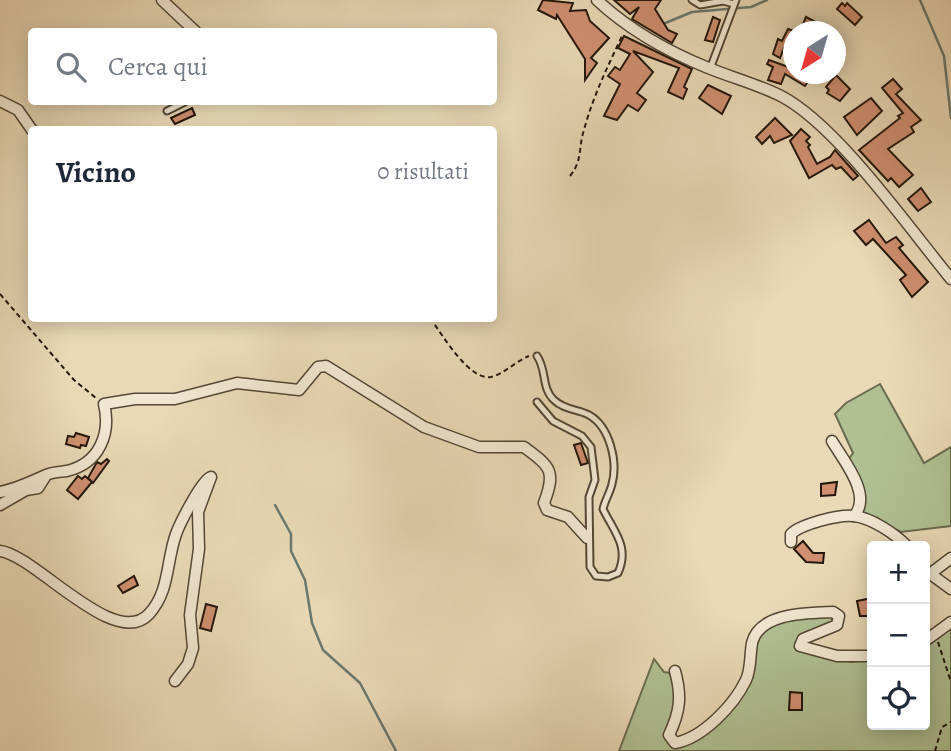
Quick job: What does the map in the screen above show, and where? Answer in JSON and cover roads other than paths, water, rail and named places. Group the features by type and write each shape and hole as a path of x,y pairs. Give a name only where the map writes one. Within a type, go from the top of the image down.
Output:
{"street":[{"path":"162,0 191,28"},
{"path":"597,0 627,27 710,69 780,95 807,113 866,175 951,279"},
{"path":"0,101 18,110 29,126"},
{"path":"0,492 47,474 69,470 88,461 100,449 108,421 104,404 135,399 175,399 237,383 299,390 318,367 326,366 424,427 480,447 524,447 551,473 552,481 544,503 547,510 568,517 587,538"},
{"path":"832,441 858,488 859,509 854,516"},
{"path":"0,505 26,490 38,488 47,474"},
{"path":"0,551 21,559 78,601 105,615 134,623 145,618 157,605 165,588 177,532 203,482 211,477 198,512 198,560 190,615 193,648 188,664 174,681"},
{"path":"791,542 791,534 800,526 854,516 890,532 901,541"},
{"path":"930,570 951,558"},
{"path":"930,574 951,589"},
{"path":"676,671 682,694 677,718 669,736 675,743 687,741 723,712 747,679 753,638 767,624 791,615 833,612 839,616 837,625 803,639 800,646 837,656 867,656"},
{"path":"930,638 951,622"}],"lane":[{"path":"692,0 700,5 723,1 734,5 710,69"},
{"path":"167,111 179,105"},
{"path":"537,356 542,363 544,384 553,399 563,407 591,416 608,435 612,483 603,509 620,539 623,552 618,573 608,577 596,576 590,567 587,538 590,497 595,480 591,447 582,436 553,421 537,402"}],"waterway":[{"path":"663,24 692,12 751,7 767,0"},
{"path":"920,0 944,56 951,118"},
{"path":"275,505 291,534 291,551 305,580 312,623 323,650 360,683 396,751"}]}
